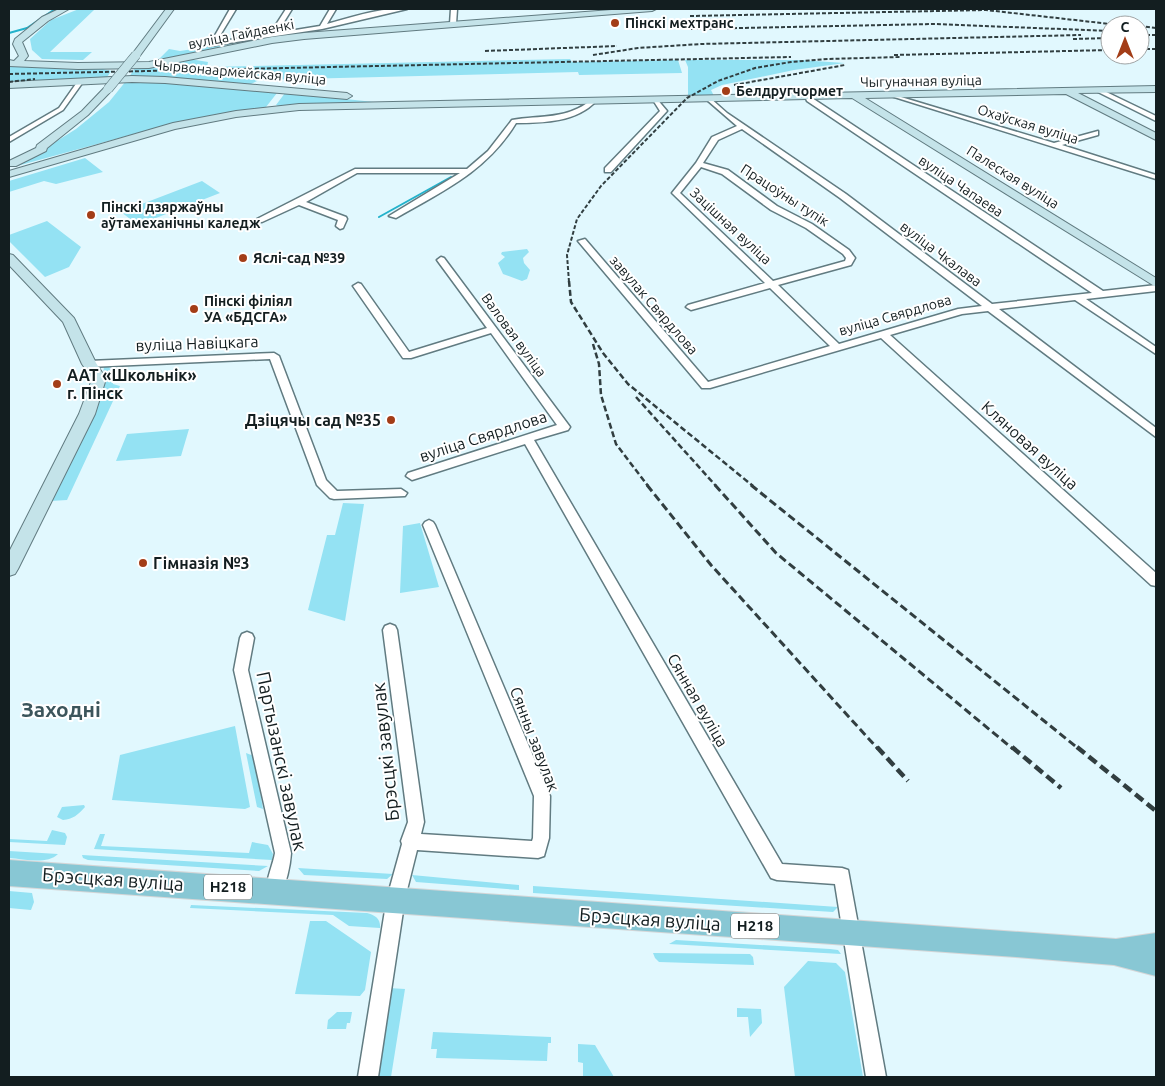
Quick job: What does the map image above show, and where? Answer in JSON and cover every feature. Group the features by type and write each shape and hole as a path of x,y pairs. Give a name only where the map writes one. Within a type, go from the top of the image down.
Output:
{"main road":[{"name":"Брэсцкая вуліца","path":"9,872 396,898 852,934 1114,952 1156,963"},
{"name":"Брэсцкая вуліца","path":"1114,952 1156,946"}],"street":[{"name":"вуліца Гайдаенкі","path":"12,63 24,56 18,41 45,19 65,9"},
{"path":"9,160 41,146 85,113 136,55 162,22 168,9"},
{"path":"233,9 211,45 322,27 387,10 404,9"},
{"path":"273,34 289,9"},
{"path":"322,27 333,9"},
{"path":"453,24 454,9"},
{"name":"вуліца Гайдаенкі","path":"12,63 78,66 149,65 272,40 604,11 652,9"},
{"name":"Чырвонаармейская вуліца","path":"9,85 132,79 172,80 281,90 377,102 427,105 686,100"},
{"path":"9,140 61,108 80,82"},
{"path":"267,110 281,90"},
{"path":"1098,90 1156,119"},
{"name":"Чыгуначная вуліца","path":"686,100 1155,90"},
{"path":"1066,91 1156,137"},
{"name":"Охаўская вуліца","path":"893,95 1156,177"},
{"name":"Палеская вуліца","path":"855,96 1156,283"},
{"name":"вуліца Чапаева","path":"807,97 1102,295"},
{"name":"вуліца Чкалава","path":"709,99 743,126 843,196 989,308 1156,432"},
{"path":"608,170 664,111 656,100"},
{"path":"393,216 470,171 493,153 514,121 537,121 559,117 588,106 593,101"},
{"name":"Чырвонаармейская вуліца","path":"11,172 173,126 267,110 377,102"},
{"name":"Зацішная вуліца","path":"743,126 715,138 699,164 676,193 838,348"},
{"path":"1055,145 1095,133"},
{"path":"11,172 42,149 41,146"},
{"name":"Працоўны тупік","path":"699,164 725,172 774,208 808,226 846,252 851,258 848,263 774,285"},
{"path":"259,220 299,202 355,171 470,171"},
{"path":"299,202 344,220 340,226"},
{"name":"завулак Свярдлова","path":"582,241 706,386"},
{"path":"9,258 69,321 89,364 96,374 98,382 92,400 54,480 9,569"},
{"name":"Валовая вуліца","path":"441,260 564,427"},
{"path":"691,307 774,285"},
{"path":"358,286 406,356 493,329"},
{"name":"вуліца Свярдлова","path":"706,386 961,312 1156,288"},
{"path":"1078,298 1156,351"},
{"name":"Кляновая вуліца","path":"883,334 1156,581"},
{"name":"вуліца Навіцкага","path":"89,364 274,356 321,482 334,495 401,493"},
{"name":"вуліца Свярдлова","path":"412,476 564,427"},
{"name":"Сянная вуліца","path":"528,439 777,872 842,876 852,934"},
{"name":"Сянны завулак","path":"410,841 538,850 541,838 542,796 429,525"},
{"name":"Брэсцкі завулак","path":"390,630 416,822 396,898"},
{"name":"Партызанскі завулак","path":"247,638 242,670 283,853 282,864 274,891"},
{"path":"368,1077 396,898"},
{"path":"852,934 876,1077"}],"shaded area":[{"path":"79,9 157,9 94,10 50,52 92,52 83,60 42,59 32,50 30,39 51,20"},
{"path":"246,41 157,61 169,49 180,51"},
{"path":"190,59 208,62 207,67 570,59 572,62 678,60 682,73 579,75 578,72 259,80 251,84 129,77 135,68"},
{"path":"685,60 799,60 845,63 794,70 722,85 711,90 714,96 688,96 688,67"},
{"path":"9,65 103,69 111,71 106,79 9,84"},
{"path":"126,81 171,81 277,93 266,107 262,109 163,126 17,166 76,129 109,102"},
{"path":"285,93 374,102 276,105"},
{"path":"85,158 103,172 56,184 44,181 9,192 9,181"},
{"path":"202,181 220,193 138,225 121,212"},
{"path":"47,221 81,247 69,267 45,277 9,241 9,235"},
{"path":"527,249 529,252 523,258 524,263 530,270 527,279 522,281 503,274 498,263 505,257 501,254 502,252"},
{"path":"109,365 113,384 120,386 67,500 51,501 101,397 104,366"},
{"path":"189,429 181,456 116,461 127,434"},
{"path":"343,503 364,504 345,621 308,610 327,535 335,535"},
{"path":"420,523 439,587 400,593 403,526"},
{"path":"235,726 250,807 245,809 112,800 120,755"},
{"path":"246,753 254,756 263,809 257,807"},
{"path":"84,805 85,807 73,818 63,820 57,817 62,807"},
{"path":"52,830 65,833 67,837 65,845 9,842 9,839 47,841"},
{"path":"100,834 105,834 101,846 249,853 252,842 268,845 273,854 272,860 94,849"},
{"path":"9,851 58,854 48,859 35,860 9,858"},
{"path":"82,855 268,866 259,871 88,860 83,858"},
{"path":"298,868 393,874 387,879 304,875"},
{"path":"412,875 519,885 519,890 416,882"},
{"path":"533,886 838,907 833,912 533,893"},
{"path":"9,891 32,893 34,902 31,910 9,908"},
{"path":"191,905 367,913 377,918 380,922 380,928 349,926 333,915 190,908"},
{"path":"310,921 326,921 371,952 365,990 360,996 295,994"},
{"path":"676,940 830,949 838,950 841,954 669,944"},
{"path":"653,953 750,954 753,957 754,965 659,962"},
{"path":"808,961 836,963 845,972 863,1077 795,1077 784,987"},
{"path":"389,988 405,989 391,1077 375,1077"},
{"path":"737,1008 761,1009 762,1023 750,1037 748,1017 737,1017"},
{"path":"337,1012 352,1012 350,1023 347,1023 346,1029 327,1029 328,1020"},
{"path":"433,1032 551,1037 551,1043 548,1043 547,1061 436,1058 437,1049 431,1049"},
{"path":"578,1044 595,1045 614,1077 583,1077 583,1063 578,1062"}],"waterway":[{"path":"9,33 27,28 55,9"},
{"path":"379,217 451,177"}],"railway":[{"path":"690,16 986,10 1100,23"},
{"path":"691,29 935,24 1100,31"},
{"path":"1150,27 1156,28"},
{"path":"593,55 638,48 701,44 1081,35"},
{"path":"1150,35 1156,35"},
{"path":"1073,39 1100,38"},
{"path":"485,51 617,46"},
{"path":"1150,49 1156,49"},
{"path":"894,55 1100,50"},
{"path":"9,74 791,57"},
{"path":"569,282 567,255 577,219 601,186 687,98 718,81 755,68 791,62 828,59 900,57"},
{"path":"734,85 845,65"},
{"path":"9,82 35,79"},
{"path":"569,281 571,302 603,353 628,384 753,486"},
{"path":"593,344 599,364 601,395 616,444 648,486"},
{"path":"636,397 716,486"},
{"path":"647,485 711,565 878,749"},
{"path":"715,485 776,553 1013,749"},
{"path":"751,485 1079,749"},
{"path":"877,747 908,781"},
{"path":"1012,747 1061,788"},
{"path":"1077,747 1156,811"}],"place":[{"name":"Пінскі мехтранс","path":"615,23"},
{"name":"Белдругчормет","path":"726,91"},
{"name":"Пінскі дзяржаўны аўтамеханічны каледж","path":"91,215"},
{"name":"Яслі-сад №39","path":"243,258"},
{"name":"Пінскі філіял УА «БДСГА»","path":"194,309"},
{"name":"ААТ «Школьнік» г. Пінск","path":"57,384"},
{"name":"Дзіцячы сад №35","path":"391,420"},
{"name":"Гімназія №3","path":"143,563"}],"district":[{"name":"Заходні","path":"61,710"}]}
